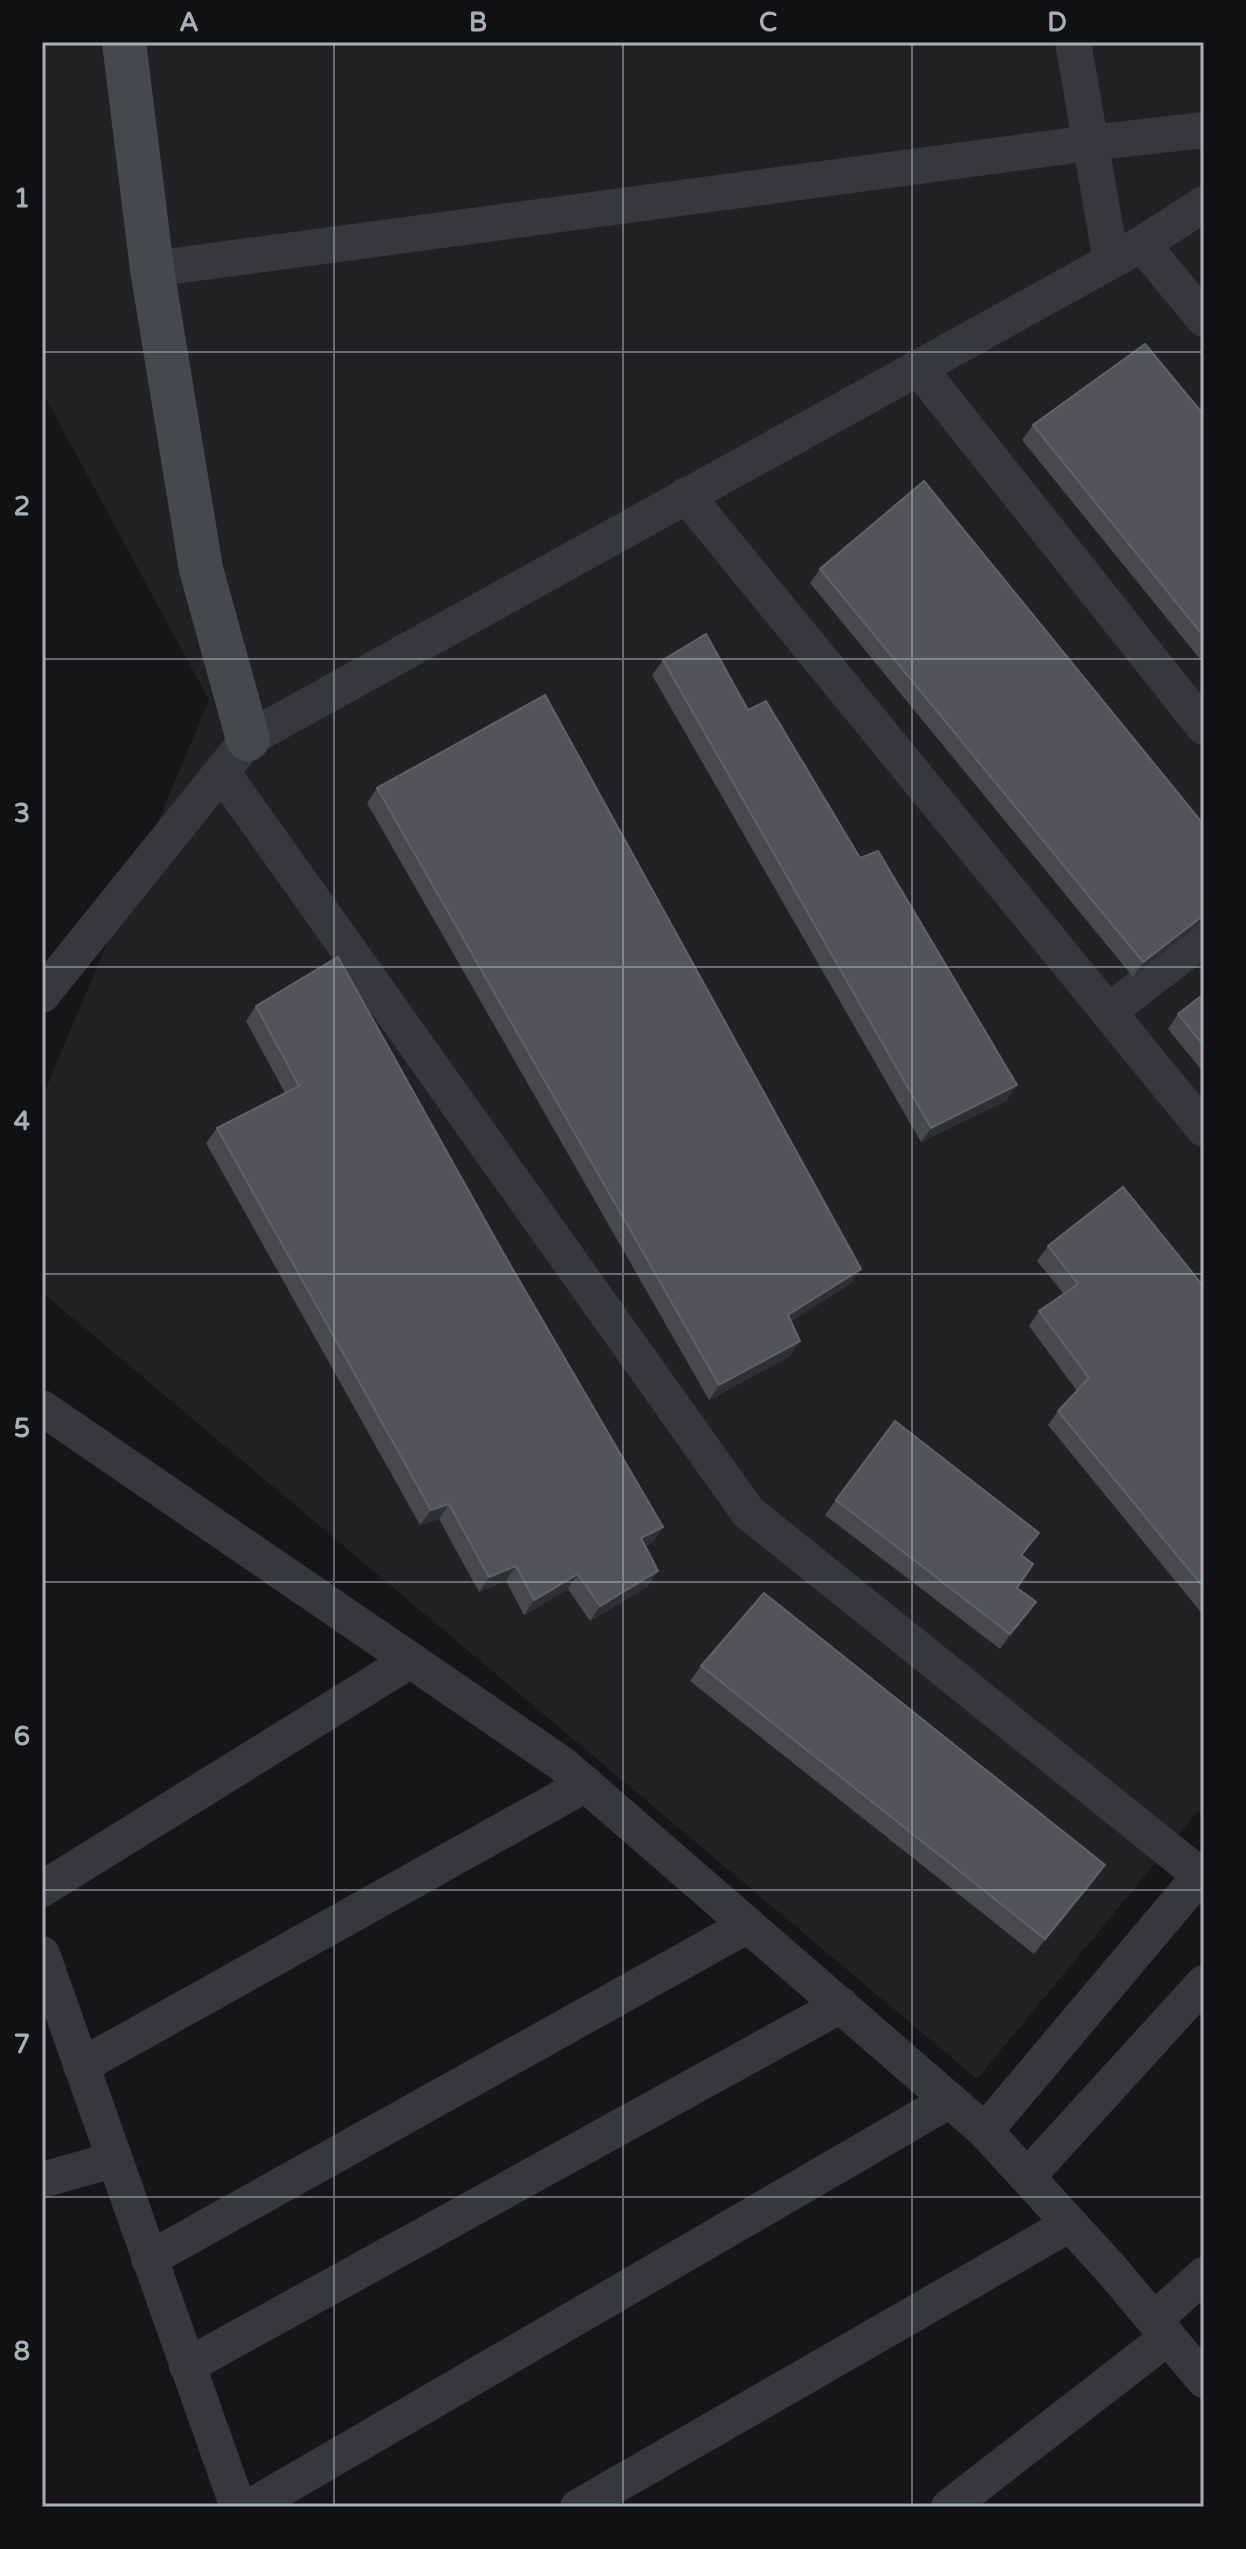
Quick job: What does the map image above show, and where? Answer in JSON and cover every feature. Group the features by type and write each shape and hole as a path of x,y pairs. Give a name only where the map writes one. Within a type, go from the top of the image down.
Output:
{"main road":[{"path":"124,42 152,269 235,756"}],"street":[{"path":"1073,42 1111,261"},
{"path":"152,269 1204,130"},
{"path":"42,995 235,756 686,495 1142,244 1204,204"},
{"path":"1142,244 1204,319"},
{"path":"918,367 1204,727"},
{"path":"686,495 1204,1129"},
{"path":"235,756 748,1512 1202,1873 985,2131"},
{"path":"1108,1012 1204,938"},
{"path":"42,1408 562,1764 586,1784 985,2131 1070,2224 1204,2380"},
{"path":"42,1889 411,1660"},
{"path":"81,2066 586,1784"},
{"path":"149,2259 748,1925"},
{"path":"42,1954 238,2507"},
{"path":"1027,2177 1204,1983"},
{"path":"187,2366 841,2005"},
{"path":"250,2507 950,2100"},
{"path":"42,2180 113,2160"},
{"path":"578,2507 1070,2224"},
{"path":"949,2507 1161,2328 1204,2275"}],"shaded area":[{"path":"42,42 1204,42 1204,1815 1198,1811 977,2079 42,1292 42,1098 209,700 42,391"}],"building":[{"path":"1145,344 1204,415 1204,637 1033,425"},
{"path":"924,481 1204,825 1204,915 1143,962 820,569"},
{"path":"706,634 748,710 766,701 860,858 878,851 1017,1085 931,1128 663,660"},
{"path":"545,695 861,1269 788,1315 800,1341 719,1385 377,788"},
{"path":"338,957 505,1256 663,1527 641,1538 658,1571 600,1606 578,1574 534,1600 516,1566 489,1577 449,1504 431,1510 217,1128 299,1086 256,1006"},
{"path":"1204,994 1204,1046 1178,1014"},
{"path":"1123,1187 1204,1287 1204,1588 1058,1411 1089,1378 1039,1311 1078,1284 1048,1246"},
{"path":"895,1421 1039,1533 1021,1555 1033,1564 1017,1588 1036,1602 1010,1634 836,1500"},
{"path":"764,1593 1105,1865 1045,1939 701,1666"}]}
